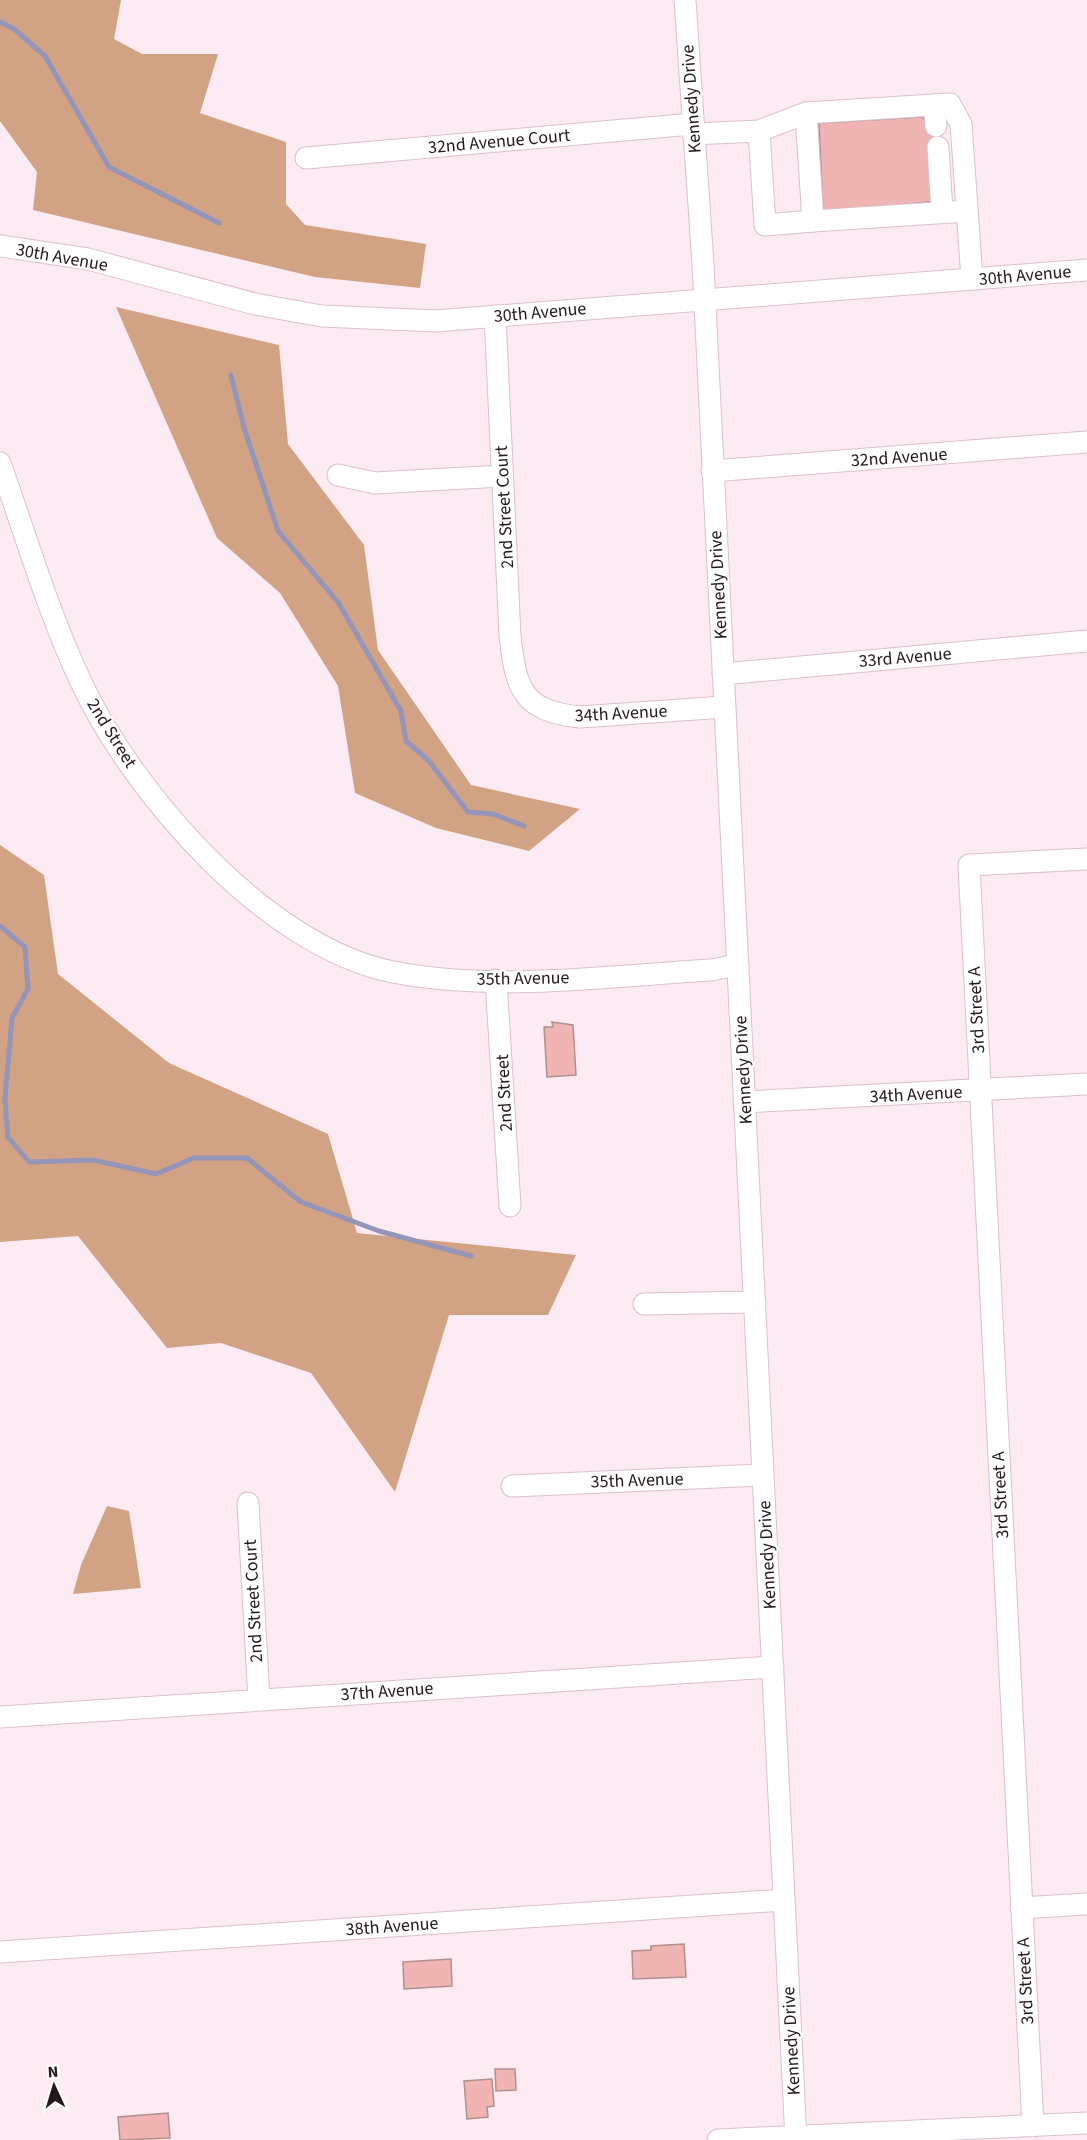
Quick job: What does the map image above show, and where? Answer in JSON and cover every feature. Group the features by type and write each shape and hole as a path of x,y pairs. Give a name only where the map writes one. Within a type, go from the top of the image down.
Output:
{"street":[{"name":"Kennedy Drive","path":"685,0 704,299 796,2138"},
{"path":"936,126 934,105 950,104 961,124 972,279"},
{"name":"32nd Avenue Court","path":"306,158 693,129 759,131 806,113 934,105"},
{"path":"806,113 813,221"},
{"path":"759,131 765,225 967,211"},
{"path":"938,147 942,212"},
{"name":"30th Avenue","path":"0,246 88,259 255,304 322,316 389,321 495,316 1087,270"},
{"name":"2nd Street Court","path":"495,316 514,673 524,696"},
{"name":"32nd Avenue","path":"712,471 1087,442"},
{"name":"2nd Street","path":"0,463 62,639 101,720 160,804 223,873 246,893 314,942"},
{"path":"338,475 375,483 502,476"},
{"name":"33rd Avenue","path":"723,674 1087,641"},
{"name":"34th Avenue","path":"524,696 544,709 560,715 580,717 724,707"},
{"name":"3rd Street A","path":"1033,2126 969,865 1087,859"},
{"name":"35th Avenue","path":"314,942 344,957 394,972 428,977 496,980 700,971 738,965"},
{"name":"2nd Street","path":"496,980 510,1206"},
{"name":"34th Avenue","path":"744,1102 1087,1084"},
{"path":"644,1304 755,1302"},
{"name":"35th Avenue","path":"512,1486 762,1475"},
{"name":"2nd Street Court","path":"248,1503 259,1700"},
{"name":"37th Avenue","path":"0,1717 773,1667"},
{"name":"38th Avenue","path":"0,1952 784,1900"},
{"path":"1021,1908 1087,1904"},
{"path":"718,2140 1087,2123"}],"shaded area":[{"path":"0,0 121,0 114,39 142,54 218,54 200,113 286,142 286,204 305,225 426,244 420,288 315,277 33,210 37,172 0,121"},
{"path":"116,307 279,345 288,444 364,545 378,650 471,785 580,809 529,851 436,828 355,793 338,686 280,593 217,538"},
{"path":"0,845 44,875 58,974 169,1063 328,1134 357,1233 576,1255 548,1315 449,1315 395,1492 311,1373 221,1343 167,1348 78,1236 0,1242"},
{"path":"107,1506 129,1511 141,1588 73,1594 81,1565"}],"building":[{"path":"922,117 932,128 938,201 823,213 819,123"},
{"path":"552,1022 573,1025 576,1075 547,1077 544,1027 553,1027"},
{"path":"684,1944 686,1977 633,1979 632,1951 651,1950 651,1946"},
{"path":"451,1959 452,1986 404,1989 403,1962"},
{"path":"495,2069 515,2069 516,2090 496,2091"},
{"path":"492,2079 494,2106 487,2107 488,2117 467,2119 464,2081"},
{"path":"168,2113 170,2138 120,2140 118,2117"}],"waterway":[{"path":"0,22 14,29 45,56 109,167 219,223"},
{"path":"231,375 245,431 278,531 338,602 401,711 406,741 429,761 468,812 493,814 524,826"},
{"path":"0,926 25,947 28,989 12,1018 5,1099 8,1137 29,1162 93,1160 156,1174 194,1158 247,1158 301,1202 379,1231 471,1256"}]}
